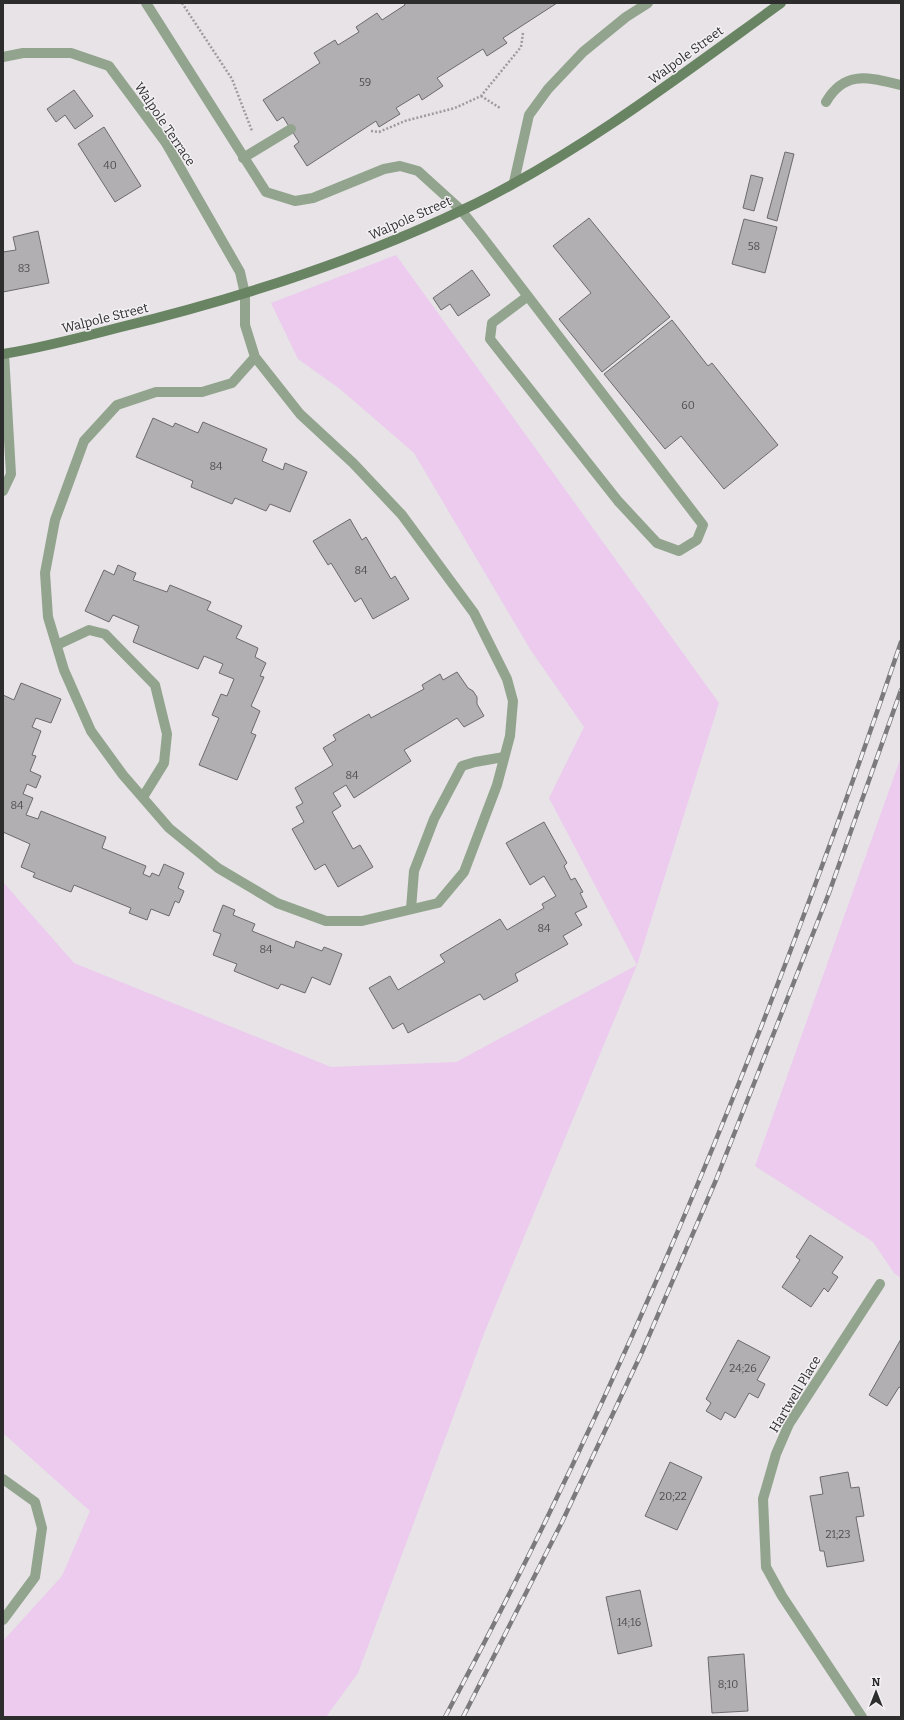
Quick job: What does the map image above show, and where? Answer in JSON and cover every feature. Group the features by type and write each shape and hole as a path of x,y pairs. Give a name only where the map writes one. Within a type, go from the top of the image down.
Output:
{"main road":[{"name":"Walpole Street","path":"3,354 154,319 245,294 379,247 461,210 563,154 645,101 781,3"}],"street":[{"path":"146,3 266,192 295,201 313,198 384,169 400,166 418,170 461,210 528,296 703,525 697,540 679,551 657,543 618,501 490,339 492,323 528,296"},
{"path":"514,182 529,115 548,89 583,52 626,17 648,3"},
{"name":"Walpole Terrace","path":"3,57 22,53 71,53 109,66 166,143 240,272 245,294 245,325 255,357"},
{"path":"826,102 832,92 840,84 851,78 863,78 901,85"},
{"path":"243,158 291,129"},
{"path":"3,354 11,474 3,491"},
{"path":"255,357 300,414 353,462 402,515 474,613 507,679 513,701 510,736 497,784 464,872 438,903 362,921 326,921 277,903 218,868 169,828 124,775 91,731 64,670 48,617 45,573 55,520 84,440 117,405 156,392 202,392 232,383 255,357"},
{"path":"57,645 89,630 105,634 155,685 167,734 164,762 144,797"},
{"path":"411,909 414,871 434,819 462,766 504,757"},
{"name":"Hartwell Place","path":"862,1717 782,1596 766,1567 763,1499 776,1454 789,1424 880,1284"},
{"path":"3,1479 35,1502 42,1528 35,1577 3,1620"}],"path":[{"path":"182,3 232,79 258,148"},
{"path":"371,131 379,132 405,121 456,108 481,96 521,47 523,33"},
{"path":"481,96 500,108"}],"shaded area":[{"path":"396,255 719,703 637,965 549,798 584,727 530,649 414,453 340,389 298,359 271,303"},
{"path":"901,757 901,1278 894,1273 873,1242 755,1166"},
{"path":"3,882 74,963 331,1067 456,1062 637,965 485,1331 358,1673 326,1717 3,1717 3,1641 62,1576 90,1511 3,1433"}],"building":[{"path":"404,3 557,3 503,38 507,43 487,56 483,49 437,78 443,86 422,100 419,94 396,108 400,114 379,127 376,121 307,166 294,146 299,142 283,117 277,121 263,100 320,63 314,53 335,40 338,45 359,32 356,27 377,13 382,20 405,5"},
{"path":"74,90 93,116 75,129 65,115 56,122 47,109"},
{"path":"104,127 141,186 115,202 78,144"},
{"path":"785,152 794,154 777,221 767,218"},
{"path":"751,175 763,178 754,211 743,208"},
{"path":"589,218 670,317 602,372 559,319 591,293 553,246"},
{"path":"744,219 777,227 765,273 732,264"},
{"path":"38,231 49,283 3,292 3,252 16,250 13,237"},
{"path":"472,270 490,295 458,316 450,304 441,310 433,298"},
{"path":"672,320 708,366 712,363 778,445 724,489 681,436 665,449 604,374"},
{"path":"153,418 173,427 175,423 198,433 203,422 267,449 262,461 283,470 285,463 307,472 290,512 270,504 266,511 235,498 232,504 191,487 193,481 136,457"},
{"path":"350,519 362,540 366,537 391,579 395,576 409,599 373,619 361,598 355,602 331,563 328,565 313,541"},
{"path":"118,565 136,573 133,580 167,592 170,585 211,602 207,610 242,626 236,638 258,648 255,657 266,663 260,676 264,677 251,706 260,711 251,733 256,735 237,780 199,765 219,718 212,715 221,694 227,696 234,679 219,673 223,664 204,656 198,669 133,642 139,626 113,615 109,622 85,611 104,570 114,575"},
{"path":"457,672 468,688 473,691 477,697 477,704 484,716 464,727 457,718 404,750 411,761 354,798 346,785 333,793 341,806 332,812 353,849 360,845 373,867 338,887 325,864 315,870 292,829 304,822 296,807 303,803 295,788 333,765 323,748 336,740 333,735 369,714 371,718 424,689 422,685 440,674 443,680"},
{"path":"21,683 61,699 51,723 36,718 32,727 41,731 32,755 36,756 30,771 41,776 36,788 27,784 23,794 33,798 26,815 38,819 41,811 106,837 102,848 146,866 143,874 150,877 152,873 159,876 164,864 184,873 178,888 184,891 179,903 175,901 169,916 151,909 147,920 129,913 131,908 74,885 71,892 33,877 35,873 21,867 30,844 3,832 3,695 14,700"},
{"path":"544,822 567,863 564,866 571,880 575,878 583,892 580,893 587,907 575,913 582,925 563,936 568,944 515,974 518,981 484,1000 480,994 408,1033 403,1023 393,1029 369,988 390,976 398,990 445,962 440,955 500,919 507,930 544,908 542,904 556,896 544,876 530,885 506,843"},
{"path":"223,905 235,910 233,915 255,924 252,931 294,948 296,941 322,951 324,947 342,954 330,985 312,977 305,993 281,984 278,989 234,971 237,964 213,955 221,934 213,931"},
{"path":"810,1235 843,1257 832,1273 838,1277 828,1292 824,1288 811,1307 782,1287 800,1260 796,1257"},
{"path":"901,1339 901,1388 899,1387 887,1406 869,1395"},
{"path":"738,1340 770,1357 757,1380 765,1384 758,1398 749,1393 735,1418 725,1412 721,1420 706,1411 711,1403 706,1399"},
{"path":"670,1462 702,1477 677,1530 645,1516"},
{"path":"848,1472 851,1488 859,1487 864,1516 856,1517 864,1561 827,1567 824,1551 820,1551 810,1496 823,1494 820,1477"},
{"path":"640,1590 652,1646 618,1654 606,1597"},
{"path":"744,1654 748,1711 712,1713 708,1657"}],"railway":[{"path":"445,1717 513,1587 577,1456 638,1323 696,1189 751,1054 803,917 901,642"},
{"path":"463,1717 562,1522 642,1352 716,1180 829,893 901,690"}]}
